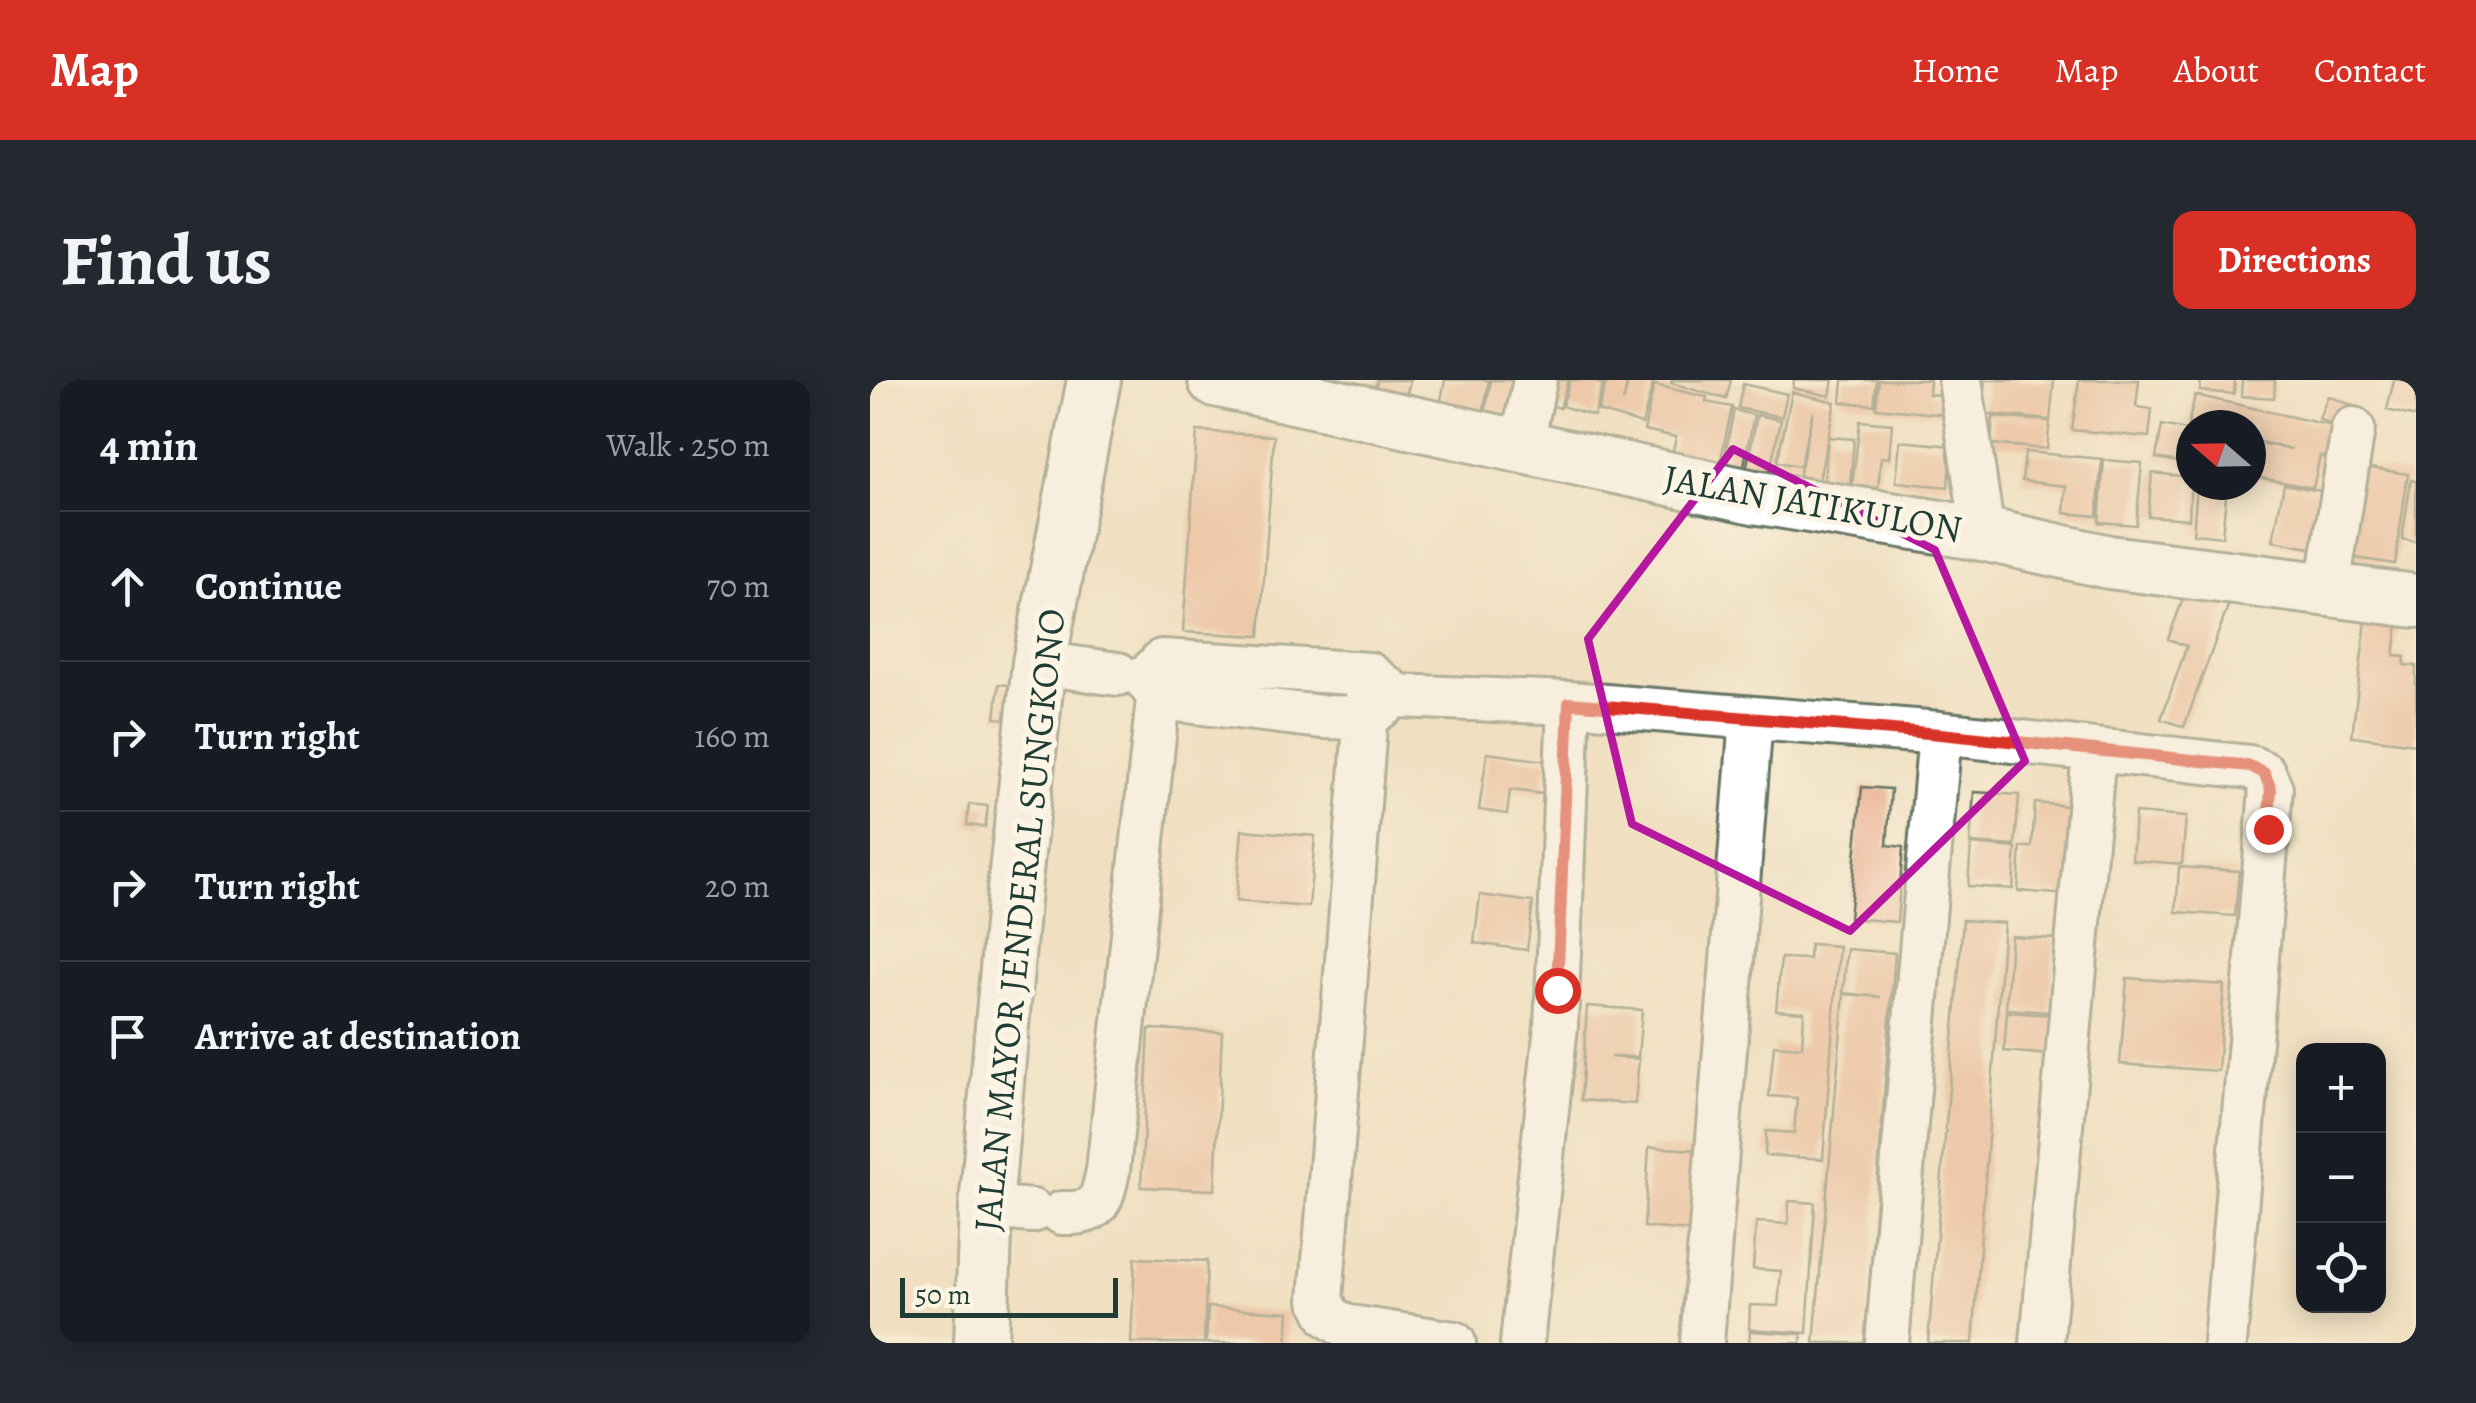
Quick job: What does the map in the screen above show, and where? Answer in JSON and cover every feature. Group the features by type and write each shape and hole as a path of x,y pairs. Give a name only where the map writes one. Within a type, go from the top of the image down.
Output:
{"main road":[{"name":"JALAN MAYOR JENDERAL SUNGKONO","path":"980,1343 1027,1210 1014,890 1039,663 1094,380"},
{"name":"JALAN JATIKULON","path":"1215,380 1754,497 1983,534 2108,562 2416,600"}],"street":[{"path":"1522,444 1535,380"},
{"path":"1960,380 1983,534"},
{"path":"2328,588 2354,429"},
{"path":"1039,663 1146,677 1322,717 1377,696 1569,703 1940,734 2250,766 2264,773 2271,789 2226,1343"},
{"path":"1027,1210 1083,1214 1102,1198 1108,1171 1146,677"},
{"path":"1377,696 1321,1300 1330,1316 1344,1326 1454,1343"},
{"path":"1522,1343 1556,1026 1569,703"},
{"path":"1702,1343 1751,718"},
{"path":"1886,1343 1940,734"},
{"path":"2042,1343 2094,752"}],"highlighted area":[{"path":"1733,449 1935,550 2025,761 1850,931 1632,824 1588,639"}],"building":[{"path":"1377,380 1410,380 1406,397 1375,391"},
{"path":"1445,380 1489,380 1483,414 1440,406"},
{"path":"1491,380 1522,380 1513,429 1483,424"},
{"path":"1538,380 1568,380 1560,408 1533,400"},
{"path":"1570,380 1592,380 1603,385 1594,416 1562,406"},
{"path":"1607,380 1628,380 1623,402 1629,380 1654,380 1642,424 1598,411"},
{"path":"1731,380 1726,399 1671,383"},
{"path":"1794,380 1833,380 1830,396 1793,388"},
{"path":"1843,380 1877,380 1874,405 1841,402"},
{"path":"1879,380 1930,380 1929,394 1948,396 1947,415 1876,408"},
{"path":"1986,380 2054,380 2050,420 1983,414"},
{"path":"2079,380 2139,380 2136,407 2152,409 2149,437 2072,430"},
{"path":"2201,380 2235,380 2234,394 2200,391"},
{"path":"2242,380 2275,380 2274,398 2241,396"},
{"path":"2394,380 2416,380 2416,417 2387,410"},
{"path":"1743,384 1787,394 1782,417 1738,408"},
{"path":"1654,385 1732,407 1720,463 1672,455 1676,437 1644,430"},
{"path":"1792,392 1835,402 1818,485 1798,481 1813,411 1800,466 1777,462"},
{"path":"2195,395 2261,410 2192,410"},
{"path":"2328,396 2351,405 2341,429 2319,419"},
{"path":"1734,410 1754,415 1743,470 1723,465"},
{"path":"2266,411 2332,426 2313,488 2266,479 2266,445 2292,449 2266,443"},
{"path":"1757,415 1781,420 1769,474 1746,470"},
{"path":"1993,417 2050,421 2047,449 1991,444"},
{"path":"1860,421 1892,424 1889,458 1881,457 1878,488 1852,486"},
{"path":"2162,425 2176,428 2176,461 2156,458"},
{"path":"1197,431 1274,436 1260,636 1183,632"},
{"path":"1828,437 1854,439 1850,486 1824,484"},
{"path":"1900,441 1951,446 1948,487 1896,482"},
{"path":"2025,452 2102,459 2097,516 2064,513 2066,486 2022,481"},
{"path":"2104,460 2142,463 2136,525 2099,522"},
{"path":"2351,465 2408,474 2395,564 2336,555"},
{"path":"2152,473 2176,475 2176,500 2190,500 2189,519 2148,516"},
{"path":"2411,480 2416,481 2416,542 2402,539"},
{"path":"2284,484 2336,494 2325,551 2273,541"},
{"path":"2196,500 2226,500 2222,537 2193,534"},
{"path":"2189,583 2231,598 2184,727 2161,719 2187,646 2168,639"},
{"path":"2366,620 2398,624 2394,656 2405,657 2404,665 2416,666 2416,744 2352,736"},
{"path":"999,684 1029,688 1025,721 995,718"},
{"path":"1487,753 1547,761 1543,794 1510,790 1507,814 1479,810"},
{"path":"1862,787 1891,789 1887,845 1903,847 1897,922 1849,918"},
{"path":"1974,792 2019,795 2015,846 1970,843"},
{"path":"2035,803 2076,807 2070,895 2018,891 2021,847 2032,847"},
{"path":"969,804 988,806 985,827 967,825"},
{"path":"2135,813 2186,817 2182,864 2132,860"},
{"path":"1242,830 1315,836 1309,907 1236,901"},
{"path":"1971,844 2016,848 2013,889 1968,886"},
{"path":"2179,867 2239,871 2235,916 2176,912"},
{"path":"1480,895 1533,902 1527,950 1474,943"},
{"path":"1963,920 2004,923 1973,1343 1928,1343"},
{"path":"2011,936 2055,939 2049,1012 2006,1009"},
{"path":"1810,944 1839,946 1823,1159 1765,1155 1766,1131 1794,1133 1797,1098 1769,1096 1774,1045 1802,1047 1804,1012 1776,1010 1781,958 1809,959"},
{"path":"1847,949 1895,953 1865,1343 1814,1343 1844,994 1881,997 1843,993"},
{"path":"2127,978 2224,985 2218,1071 2120,1064"},
{"path":"1587,1006 1642,1010 1638,1057 1610,1057 1639,1059 1635,1104 1581,1100"},
{"path":"2007,1012 2054,1015 2051,1055 2004,1051"},
{"path":"1149,1029 1222,1032 1215,1190 1141,1187"},
{"path":"1649,1147 1696,1150 1690,1231 1644,1227"},
{"path":"1789,1201 1815,1203 1807,1333 1749,1329 1750,1305 1778,1306 1781,1271 1753,1269 1756,1222 1788,1224"},
{"path":"1135,1258 1207,1261 1204,1343 1131,1343"},
{"path":"1208,1307 1289,1312 1287,1343 1206,1343"},
{"path":"1750,1331 1802,1334 1801,1343 1749,1343"}],"route":[{"path":"1557,990 1569,703 1940,734 2250,766 2264,773 2271,789 2268,829"}]}
